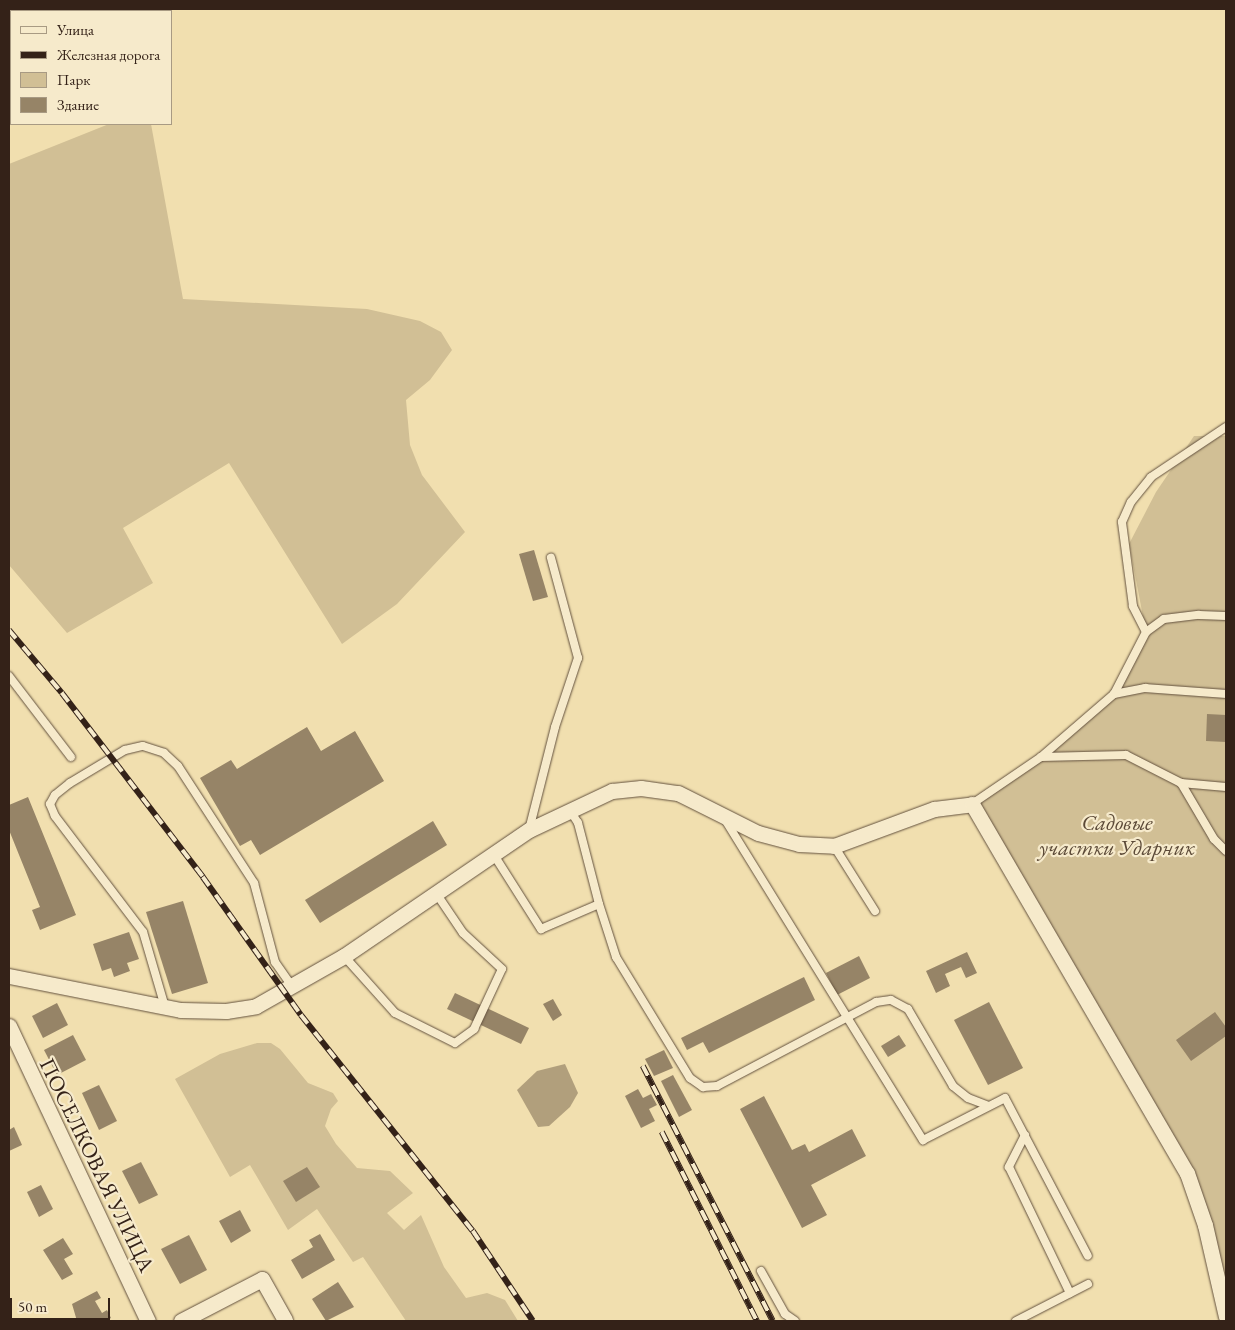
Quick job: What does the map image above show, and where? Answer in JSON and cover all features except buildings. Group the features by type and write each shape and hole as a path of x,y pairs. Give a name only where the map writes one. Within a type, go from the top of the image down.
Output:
{"street":[{"path":"9,976 165,1007 226,1012 256,1006 344,956 529,830 568,809 612,790 641,788 678,793 758,833 799,844 834,846 934,808 972,804 1187,1174 1205,1225 1226,1317"},
{"name":"ПОСЕЛКОВАЯ УЛИЦА","path":"9,1026 148,1321"},
{"path":"181,1321 262,1279 285,1320"}],"lane":[{"path":"1146,632 1134,606 1122,522 1131,502 1151,477 1226,427"},
{"path":"529,830 554,727 578,658 551,558"},
{"path":"972,804 1041,757 1114,694 1146,632 1164,619 1199,615 1226,616"},
{"path":"9,676 71,757"},
{"path":"1114,694 1145,688 1226,694"},
{"path":"165,1007 143,932 55,816 50,804 55,795 70,783 125,750 143,746 164,753 178,766 249,875 275,962 292,986"},
{"path":"1041,757 1126,755 1181,783 1226,787"},
{"path":"1181,783 1214,839 1226,851"},
{"path":"568,809 578,823 599,904 616,957 690,1078 703,1087 717,1086 876,1002 891,1000 908,1009 953,1086 968,1098 989,1106"},
{"path":"723,817 923,1140 1006,1098 1088,1256"},
{"path":"834,846 875,912"},
{"path":"494,855 541,929 599,904"},
{"path":"344,956 395,1013 455,1043 474,1029 502,969 463,933 436,893"},
{"path":"1025,1135 1008,1167 1070,1293"},
{"path":"761,1271 785,1314 795,1321"},
{"path":"1016,1321 1088,1284"}],"green space":[{"path":"106,125 151,125 183,299 367,309 420,321 441,332 452,350 430,380 406,400 410,445 422,475 465,532 397,604 342,644 229,463 123,528 153,583 67,633 9,565 9,164"},
{"name":"Садовые участки Ударник","path":"1194,436 1226,436 1226,1317 1187,1173 972,804 1041,757 1114,694 1146,632 1129,544 1156,492"},
{"path":"257,1043 271,1043 280,1049 308,1083 333,1093 338,1101 331,1109 325,1126 336,1144 357,1168 390,1171 413,1193 387,1213 404,1230 421,1215 444,1267 466,1298 487,1293 505,1300 518,1321 406,1321 363,1257 353,1262 317,1209 288,1230 250,1165 230,1177 175,1079 220,1054"}],"shaded area":[{"path":"565,1064 578,1093 570,1107 549,1126 538,1127 517,1090 537,1071"}],"railway":[{"path":"9,630 62,693 203,877 301,1015 473,1231 533,1321"},
{"path":"643,1066 773,1321"},
{"path":"662,1132 757,1321"}]}
